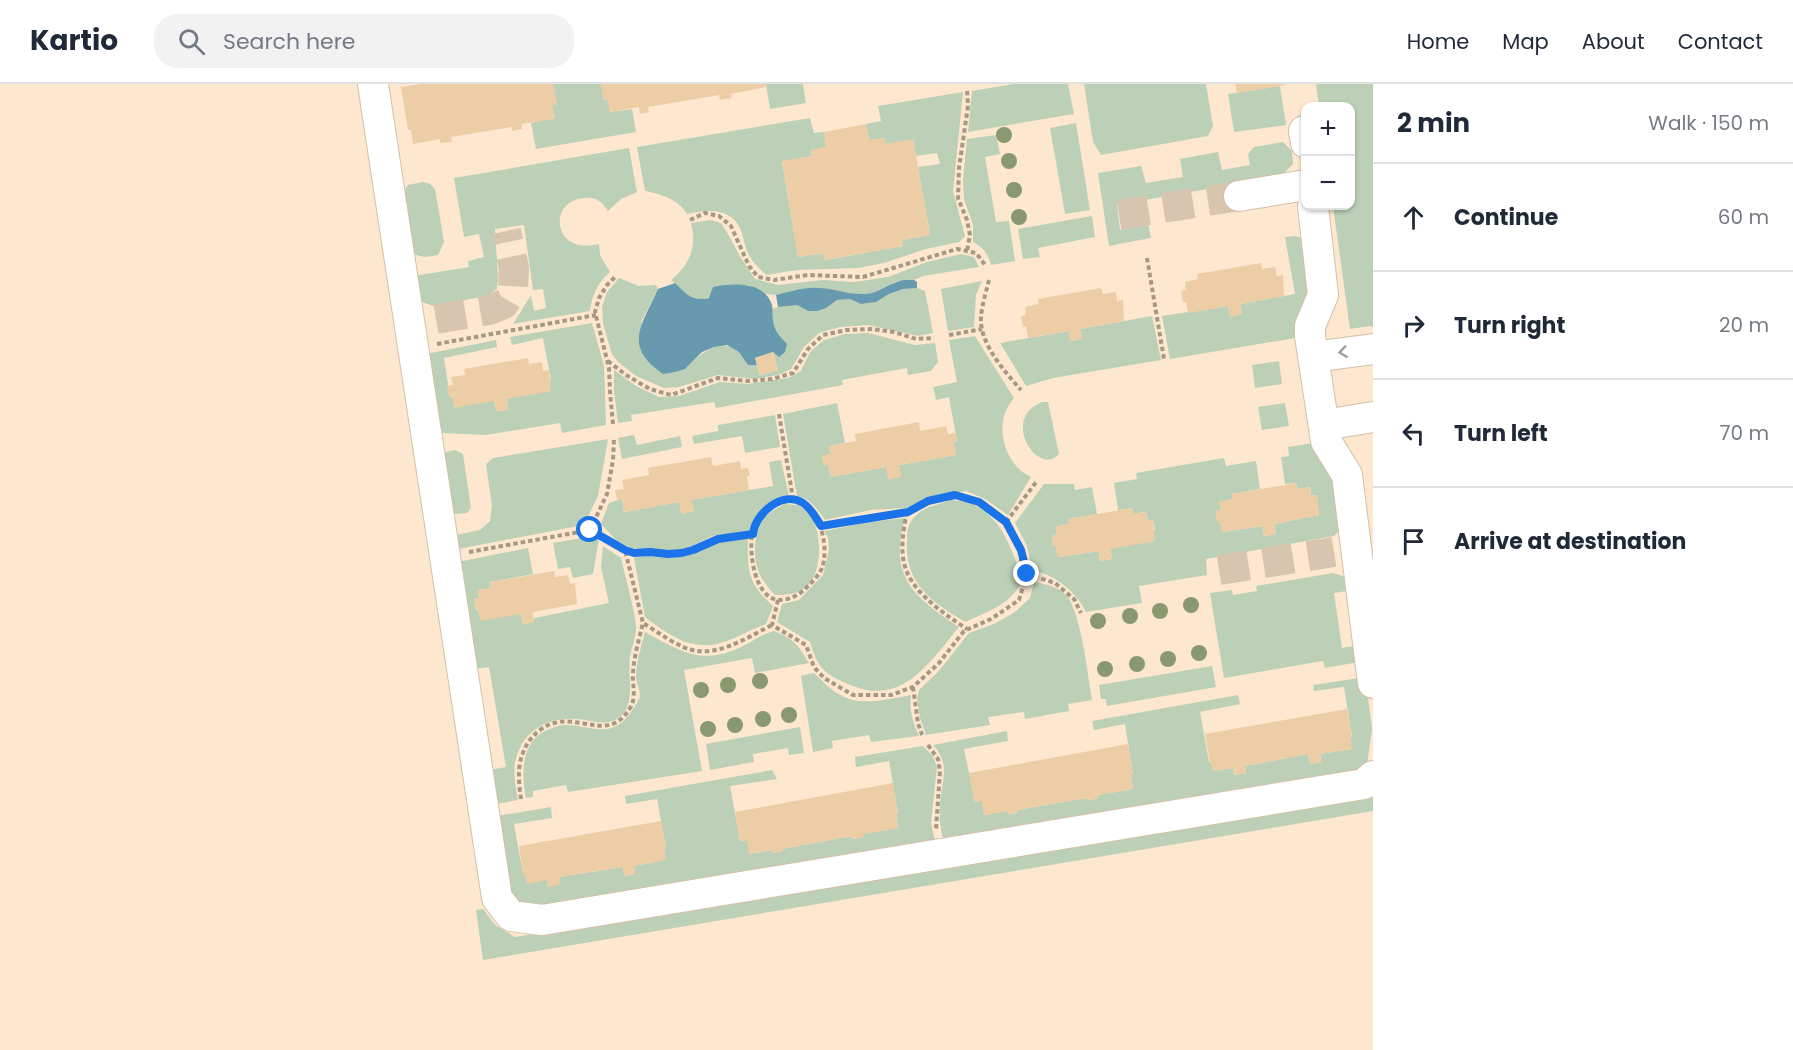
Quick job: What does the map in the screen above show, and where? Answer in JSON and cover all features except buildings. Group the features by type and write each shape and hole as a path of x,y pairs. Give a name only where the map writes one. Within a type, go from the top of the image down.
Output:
{"lane":[{"path":"373,84 420,330 445,557 497,898 511,916 542,920 1364,784 1373,776"},
{"path":"1239,196 1301,186"},
{"path":"1312,210 1323,295 1310,326 1313,357 1326,441 1347,475 1345,550 1373,683"},
{"path":"1313,357 1373,349"},
{"path":"1324,425 1373,417"}],"path":[{"path":"967,92 968,106 959,168 958,198 970,235 967,251"},
{"path":"690,220 705,213 719,216 731,226 749,266 758,277 774,280 808,275 863,277 957,249 976,254 986,266"},
{"path":"1147,258 1164,359"},
{"path":"613,424 608,361 596,315 599,298 616,276"},
{"path":"989,280 981,319 983,335 1002,369 1021,390"},
{"path":"420,330 596,315"},
{"path":"608,361 650,389 671,395 718,378 747,381 772,379 793,373 808,350 823,335 846,330 872,329 894,332 916,339 934,338"},
{"path":"949,335 982,329"},
{"path":"779,414 793,499"},
{"path":"590,530 607,494 614,438"},
{"path":"1006,522 1037,481"},
{"path":"772,625 806,645 814,667 824,678 853,695 891,695 913,687 939,663 964,631 991,619 1019,600 1027,574 1021,550 1006,522 979,502 955,495 928,501 908,512 821,526"},
{"path":"793,499 803,503 812,511 821,526 825,553 816,579 800,594 778,600 770,597 754,576 751,548 754,527 765,509 781,501 793,499"},
{"path":"908,512 904,529 903,555 907,573 937,610 967,630"},
{"path":"445,557 590,530 634,553 668,554 682,553 718,539 753,534"},
{"path":"521,799 518,774 523,754 532,736 546,726 559,722 608,726 614,724 630,708 634,695 633,674 643,623 625,550"},
{"path":"1027,574 1054,583 1074,599 1081,613"},
{"path":"772,625 778,600"},
{"path":"643,623 676,643 696,651 720,649 772,625"},
{"path":"913,687 922,735"},
{"path":"928,745 938,759 940,771 936,828 939,854"}],"green space":[{"path":"553,84 601,84 604,100 608,100 610,112 632,109 636,132 536,149 531,123 555,118 552,105 557,104"},
{"path":"766,84 803,84 806,103 770,109"},
{"path":"1014,84 1068,84 1074,114 968,132 972,91"},
{"path":"1084,84 1206,84 1213,126 1208,136 1101,155 1093,142"},
{"path":"1316,84 1373,84 1373,327 1350,329 1334,210 1355,210 1355,102 1318,102"},
{"path":"1280,86 1286,125 1234,132 1228,94"},
{"path":"963,92 953,191 965,236 959,242 858,268 797,270 766,275 750,257 739,226 729,216 716,211 687,214 674,201 645,191 637,147 810,118 814,133 824,132 826,147 811,150 812,156 782,162 798,257 823,253 825,260 903,246 902,240 930,235 918,167 940,164 937,153 916,156 913,140 886,144 884,138 869,140 866,124 881,121 878,106"},
{"path":"1076,123 1090,210 1065,214 1050,128"},
{"path":"996,135 1000,154 985,157 996,222 1009,221 1015,261 991,265 985,252 973,242 973,225 964,199 963,180 967,139"},
{"path":"1283,142 1292,151 1293,164 1281,176 1117,205 1120,230 1148,224 1151,238 1109,246 1098,173 1141,166 1146,183 1183,177 1180,159 1218,152 1222,170 1250,165 1248,154 1254,147"},
{"path":"629,148 637,192 621,199 608,211 596,199 585,198 573,201 565,207 561,216 560,226 564,235 571,242 583,246 599,244 600,255 610,272 596,289 590,311 513,324 531,295 534,311 546,308 543,289 533,290 524,225 495,229 497,289 486,296 433,306 417,300 414,276 469,267 468,261 484,257 479,234 464,237 454,178"},
{"path":"423,182 435,189 444,242 438,255 426,257 416,255 410,250 402,194 408,185"},
{"path":"1092,216 1095,237 1038,248 1040,257 1023,259 1018,229"},
{"path":"710,220 721,223 755,279 778,285 823,280 854,282 888,277 927,262 961,254 974,257 979,267 894,282 884,289 867,294 850,294 819,288 776,295 767,294 748,285 700,300 686,294 671,280 683,268 690,254 693,240 691,223"},
{"path":"1285,237 1302,238 1310,305 1301,337 1170,359 1162,316 1228,306 1230,316 1242,314 1240,304 1295,294"},
{"path":"619,278 639,286 656,285 658,289 641,322 685,369 704,353 718,346 725,346 740,353 748,365 757,365 760,375 778,370 773,352 777,334 772,309 778,307 797,305 808,311 826,308 837,300 850,299 861,304 876,302 903,289 917,288 925,291 933,333 918,336 868,325 840,327 819,333 804,347 791,369 778,375 755,379 718,375 679,387 664,388 636,376 618,362 612,354 603,324 602,307 607,292"},
{"path":"982,281 976,295 974,327 948,331 941,289"},
{"path":"1152,316 1161,360 1053,378 1026,386 1000,343 1069,331 1071,341 1082,339 1080,329"},
{"path":"592,323 604,366 606,425 562,433 560,423 486,435 437,431 426,354 496,340 497,347 444,358 450,397 494,401 497,411 508,410 507,399 551,380 543,338 512,345 510,337"},
{"path":"868,333 915,345 935,343 938,362 931,371 908,375 907,368 842,380 843,385 716,408 714,402 631,415 632,421 618,423 614,370 636,386 659,397 679,396 720,382 748,384 788,378 801,371 810,352 824,340 845,334"},
{"path":"975,336 1014,398 1008,406 1003,424 1004,443 1020,470 1031,477 1008,515 985,499 966,491 926,498 906,508 871,510 825,520 810,502 797,496 783,414 837,403 845,443 829,446 831,454 822,456 828,465 831,477 886,467 889,479 901,476 899,465 956,455 953,442 957,441 949,397 936,400 933,387 957,382 949,340"},
{"path":"1279,361 1282,384 1255,388 1252,365"},
{"path":"1042,402 1048,402 1059,454 1051,459 1042,458 1033,453 1023,432 1024,421 1030,410"},
{"path":"1285,403 1289,426 1262,430 1258,407"},
{"path":"775,415 780,447 745,453 742,436 694,444 692,436 718,431 718,425"},
{"path":"634,435 637,445 680,436 682,447 622,459 618,438"},
{"path":"608,439 598,496 584,525 453,550 451,536 480,530 490,521 492,506 486,464 493,458"},
{"path":"1320,442 1338,472 1343,526 1334,536 1206,559 1207,575 1139,586 1142,603 1086,612 1064,585 1041,572 1032,570 1027,546 1015,523 1044,484 1074,484 1075,490 1092,487 1097,514 1068,519 1069,524 1056,527 1057,535 1052,536 1053,546 1056,547 1059,557 1099,551 1100,561 1112,559 1110,549 1155,530 1153,520 1148,521 1146,512 1133,514 1132,508 1118,510 1114,483 1137,479 1136,473 1224,458 1226,466 1256,461 1260,489 1232,494 1233,499 1219,502 1221,510 1217,522 1220,521 1222,532 1262,526 1264,536 1276,534 1274,524 1319,515 1317,495 1311,496 1310,487 1297,489 1296,483 1285,484 1281,457 1289,456 1288,447"},
{"path":"455,450 463,454 471,508 467,513 449,512 440,459 446,452"},
{"path":"781,460 789,496 763,507 749,531 712,536 682,551 668,552 632,548 617,541 601,524 609,503 622,499 624,512 679,502 682,514 694,511 691,500 773,486 769,462"},
{"path":"951,500 970,503 991,517 1004,535 1023,580 1012,596 965,622 931,599 923,590 915,580 907,555 907,531 913,518 927,508"},
{"path":"785,504 799,506 807,511 813,520 819,541 818,565 815,575 803,590 775,595 758,571 755,554 756,539 763,519"},
{"path":"905,518 900,556 903,571 909,583 929,606 959,627 936,655 912,678 899,686 884,690 867,690 848,684 827,673 819,664 810,642 777,622 782,604 799,600 823,575 829,550 828,538 824,531"},
{"path":"593,536 599,539 593,574 573,578 570,567 558,569 553,543"},
{"path":"733,537 748,539 751,576 758,590 773,606 766,624 727,641 704,645 693,644 674,637 645,617 634,558 649,555 682,556"},
{"path":"603,546 621,558 636,625 629,664 630,691 627,708 622,715 610,722 564,719 544,724 536,729 523,743 515,763 518,800 496,804 484,771 506,767 489,667 468,670 453,563 528,548 533,574 490,582 491,588 478,590 479,598 474,599 476,610 521,614 523,624 534,622 534,618 609,603 601,567"},
{"path":"1333,573 1351,579 1353,590 1334,593 1342,648 1360,645 1359,662 1325,668 1323,661 1224,678 1210,593 1232,590 1233,595 1257,591 1256,586"},
{"path":"1034,582 1060,590 1072,605 1083,646 1092,700 1068,704 1069,711 1025,719 1024,712 988,717 990,725 926,735 917,699 919,690 938,672 969,633 996,623 1015,612 1030,598"},
{"path":"774,631 795,643 809,663 755,673 752,658 684,670 702,771 568,792 566,785 533,791 533,797 526,798 525,759 532,742 538,735 562,725 606,729 621,723 628,716 640,696 636,672 645,632 682,651 705,656 730,652"},
{"path":"1212,666 1216,687 1107,706 1106,699 1101,699 1099,685"},
{"path":"814,673 834,691 856,701 911,695 912,716 919,736 871,742 869,735 832,741 833,748 813,752 801,676"},
{"path":"1359,678 1366,683 1372,729 1367,765 1356,773 944,842 940,804 944,766 939,752 933,745 1007,731 1008,741 964,749 975,802 982,801 984,815 1007,811 1008,814 1017,813 1017,810 1086,798 1088,800 1098,798 1098,795 1133,789 1125,724 1094,730 1092,721 1238,695 1240,704 1200,712 1209,762 1211,762 1213,771 1233,768 1234,775 1246,773 1245,766 1308,754 1310,764 1321,762 1320,754 1351,749 1350,738 1352,737 1344,687 1314,691 1313,685"},
{"path":"800,727 804,753 789,755 788,748 753,754 754,762 710,770 706,744"},
{"path":"923,746 933,756 937,767 931,823 935,841 536,909 522,905 508,895 497,816 551,807 552,818 514,824 523,874 547,880 548,887 559,877 622,867 625,876 635,874 634,866 665,860 664,850 666,848 657,799 626,804 625,796 772,770 777,779 730,786 740,841 747,840 750,854 772,850 773,853 782,851 782,849 851,836 852,839 863,837 863,834 898,828 896,814 898,813 889,761 856,767 855,757"},
{"path":"1373,788 1373,811 483,960 476,910 483,909 495,925 515,937 1365,792"}],"water":[{"path":"904,280 914,280 917,282 917,288 903,289 876,302 861,304 850,299 837,300 817,311 808,311 797,305 778,307 776,295 813,288 865,294"},
{"path":"675,283 686,294 698,299 709,298 713,287 721,286 747,286 762,292 772,305 776,330 787,344 785,352 779,357 773,352 755,358 757,365 748,365 739,352 727,345 714,347 702,352 685,369 663,374 650,364 643,354 639,344 639,335 658,289"}],"tunnel":[{"path":"1119,215 1239,196"},
{"path":"436,319 489,310 504,304 513,288 514,268 506,231"},
{"path":"1219,570 1334,552"}],"route":[{"path":"590,530 634,553 682,553 718,539 753,534 754,527 765,509 781,501 793,499 803,503 812,511 821,526 908,512 928,501 955,495 979,502 1006,522 1021,550 1027,574"}]}
